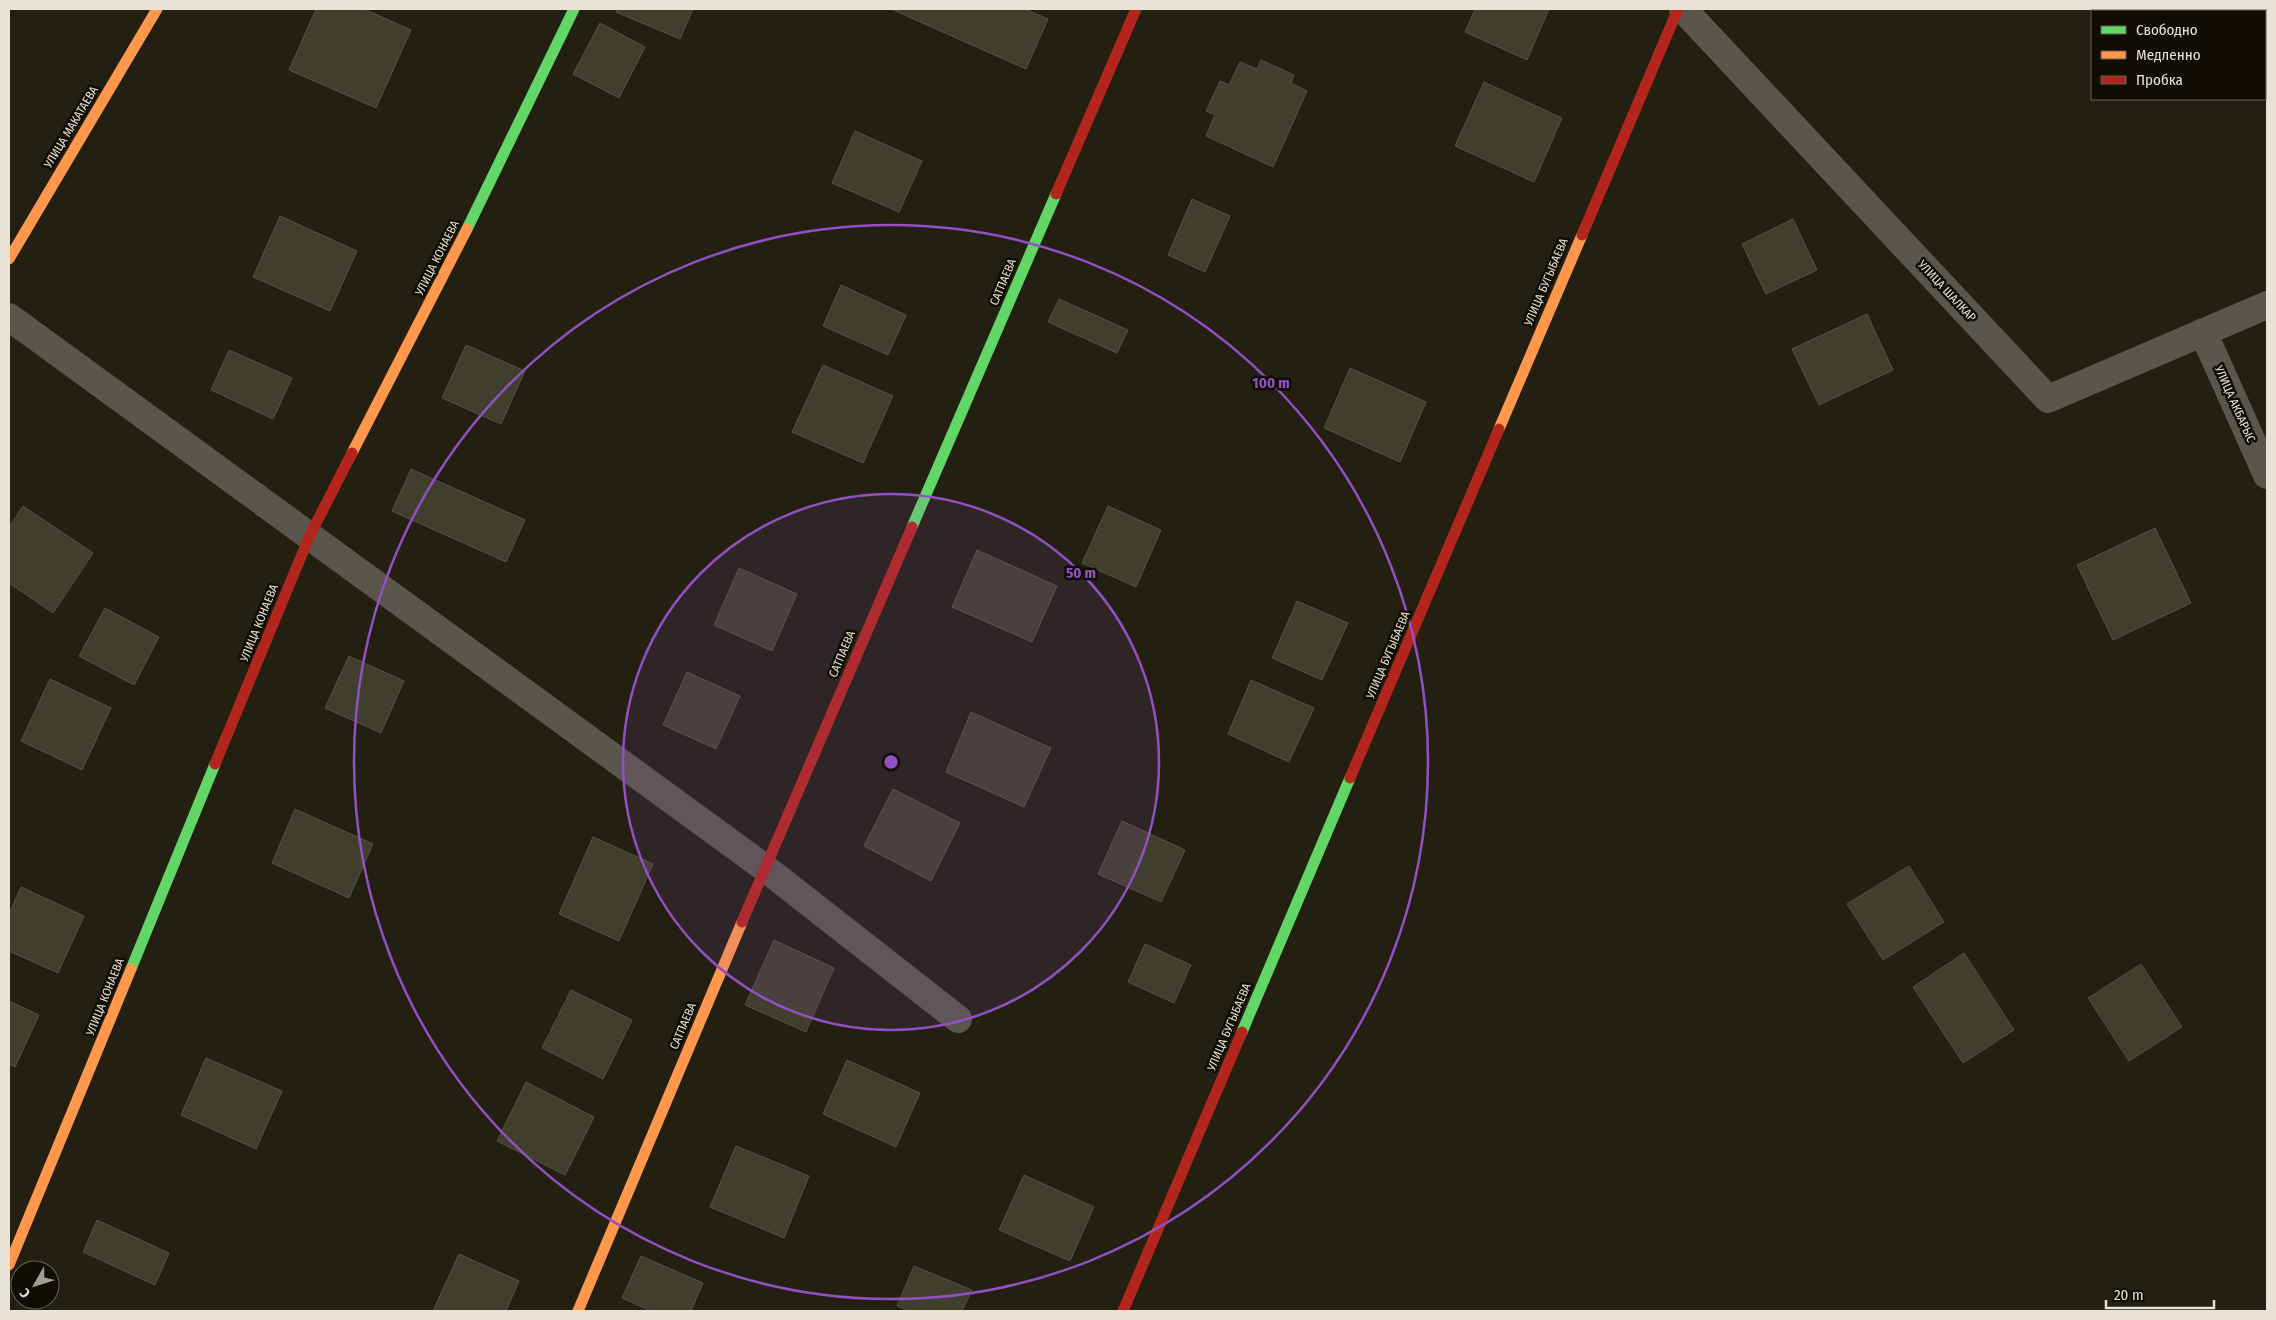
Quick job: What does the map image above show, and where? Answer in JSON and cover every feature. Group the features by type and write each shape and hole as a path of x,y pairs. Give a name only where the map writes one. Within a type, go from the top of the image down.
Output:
{"street":[{"name":"УЛИЦА МАКАТАЕВА","path":"9,259 157,9"},
{"name":"УЛИЦА КОНАЕВА","path":"9,1265 310,535 486,191 574,9"},
{"name":"САТПАЕВА","path":"578,1311 765,868 1136,9"},
{"name":"УЛИЦА БУГЫБАЕВА","path":"1123,1311 1678,9"},
{"name":"УЛИЦА ШАЛКАР","path":"1683,9 2048,399 2267,305"},
{"path":"9,317 765,868 958,1019"},
{"name":"УЛИЦА АКБАРЫС","path":"2203,332 2267,475"}],"building":[{"path":"316,9 364,9 411,30 376,108 289,70"},
{"path":"618,9 693,9 680,39 616,12"},
{"path":"891,9 1025,9 1048,19 1026,69"},
{"path":"1475,9 1549,9 1527,60 1465,32"},
{"path":"600,23 645,47 619,98 573,74"},
{"path":"1261,60 1294,75 1291,83 1307,91 1273,167 1206,136 1215,115 1206,111 1220,81 1229,85 1240,62 1257,69"},
{"path":"1484,82 1562,118 1534,182 1455,146"},
{"path":"855,131 922,161 899,212 832,183"},
{"path":"1192,199 1230,216 1205,272 1168,255"},
{"path":"280,216 357,251 330,311 253,277"},
{"path":"1793,219 1817,270 1766,294 1742,244"},
{"path":"841,285 906,315 888,355 823,326"},
{"path":"1059,299 1128,330 1117,353 1048,322"},
{"path":"1867,314 1893,370 1819,405 1792,349"},
{"path":"466,345 525,371 501,424 442,398"},
{"path":"229,350 292,378 273,419 211,390"},
{"path":"823,365 893,396 863,463 792,432"},
{"path":"1350,368 1426,402 1400,462 1324,428"},
{"path":"411,469 525,520 506,562 392,511"},
{"path":"23,506 93,553 53,613 9,583 9,527"},
{"path":"1108,506 1161,530 1136,587 1082,563"},
{"path":"2155,528 2191,603 2113,640 2077,565"},
{"path":"977,550 1057,586 1032,642 952,607"},
{"path":"739,568 797,594 772,651 714,625"},
{"path":"1297,601 1348,623 1322,680 1272,658"},
{"path":"105,608 159,637 134,685 79,656"},
{"path":"349,656 404,681 381,733 325,708"},
{"path":"687,672 740,696 716,749 663,725"},
{"path":"50,679 111,708 82,770 21,741"},
{"path":"1251,680 1314,708 1289,762 1228,734"},
{"path":"971,712 1051,748 1024,807 946,772"},
{"path":"893,789 960,823 931,881 864,846"},
{"path":"295,809 373,844 349,898 272,863"},
{"path":"1122,821 1185,850 1161,902 1098,874"},
{"path":"593,837 653,864 619,941 559,914"},
{"path":"1909,866 1944,922 1883,960 1847,904"},
{"path":"21,887 84,916 58,973 9,951 9,914"},
{"path":"774,940 834,968 806,1032 745,1005"},
{"path":"1145,944 1191,965 1174,1003 1128,982"},
{"path":"1964,953 2014,1030 1963,1063 1913,987"},
{"path":"2141,964 2182,1027 2129,1061 2088,998"},
{"path":"571,990 632,1020 603,1079 542,1048"},
{"path":"9,1001 39,1015 15,1067 9,1064"},
{"path":"206,1058 282,1091 256,1149 181,1115"},
{"path":"847,1060 920,1093 896,1147 823,1114"},
{"path":"526,1082 594,1117 565,1175 497,1141"},
{"path":"736,1146 809,1176 784,1238 710,1207"},
{"path":"1024,1175 1094,1207 1070,1261 999,1230"},
{"path":"97,1220 169,1253 155,1285 83,1252"},
{"path":"459,1254 519,1281 506,1311 433,1311"},
{"path":"641,1256 703,1283 691,1311 651,1311 622,1298"},
{"path":"914,1266 972,1290 962,1311 909,1311 897,1306"}],"traffic: fast":[{"path":"467,229 574,9"},
{"path":"912,527 1056,194"},
{"path":"131,969 215,764"},
{"path":"1242,1032 1350,778"}],"traffic: slow":[{"path":"9,259 157,9"},
{"path":"352,453 467,229"},
{"path":"1499,429 1582,235"},
{"path":"578,1311 742,922"},
{"path":"9,1265 131,969"}],"traffic: jam":[{"path":"1056,194 1136,9"},
{"path":"1582,235 1678,9"},
{"path":"1350,778 1499,429"},
{"path":"215,764 310,535 352,453"},
{"path":"742,922 912,527"},
{"path":"1123,1311 1242,1032"}]}
